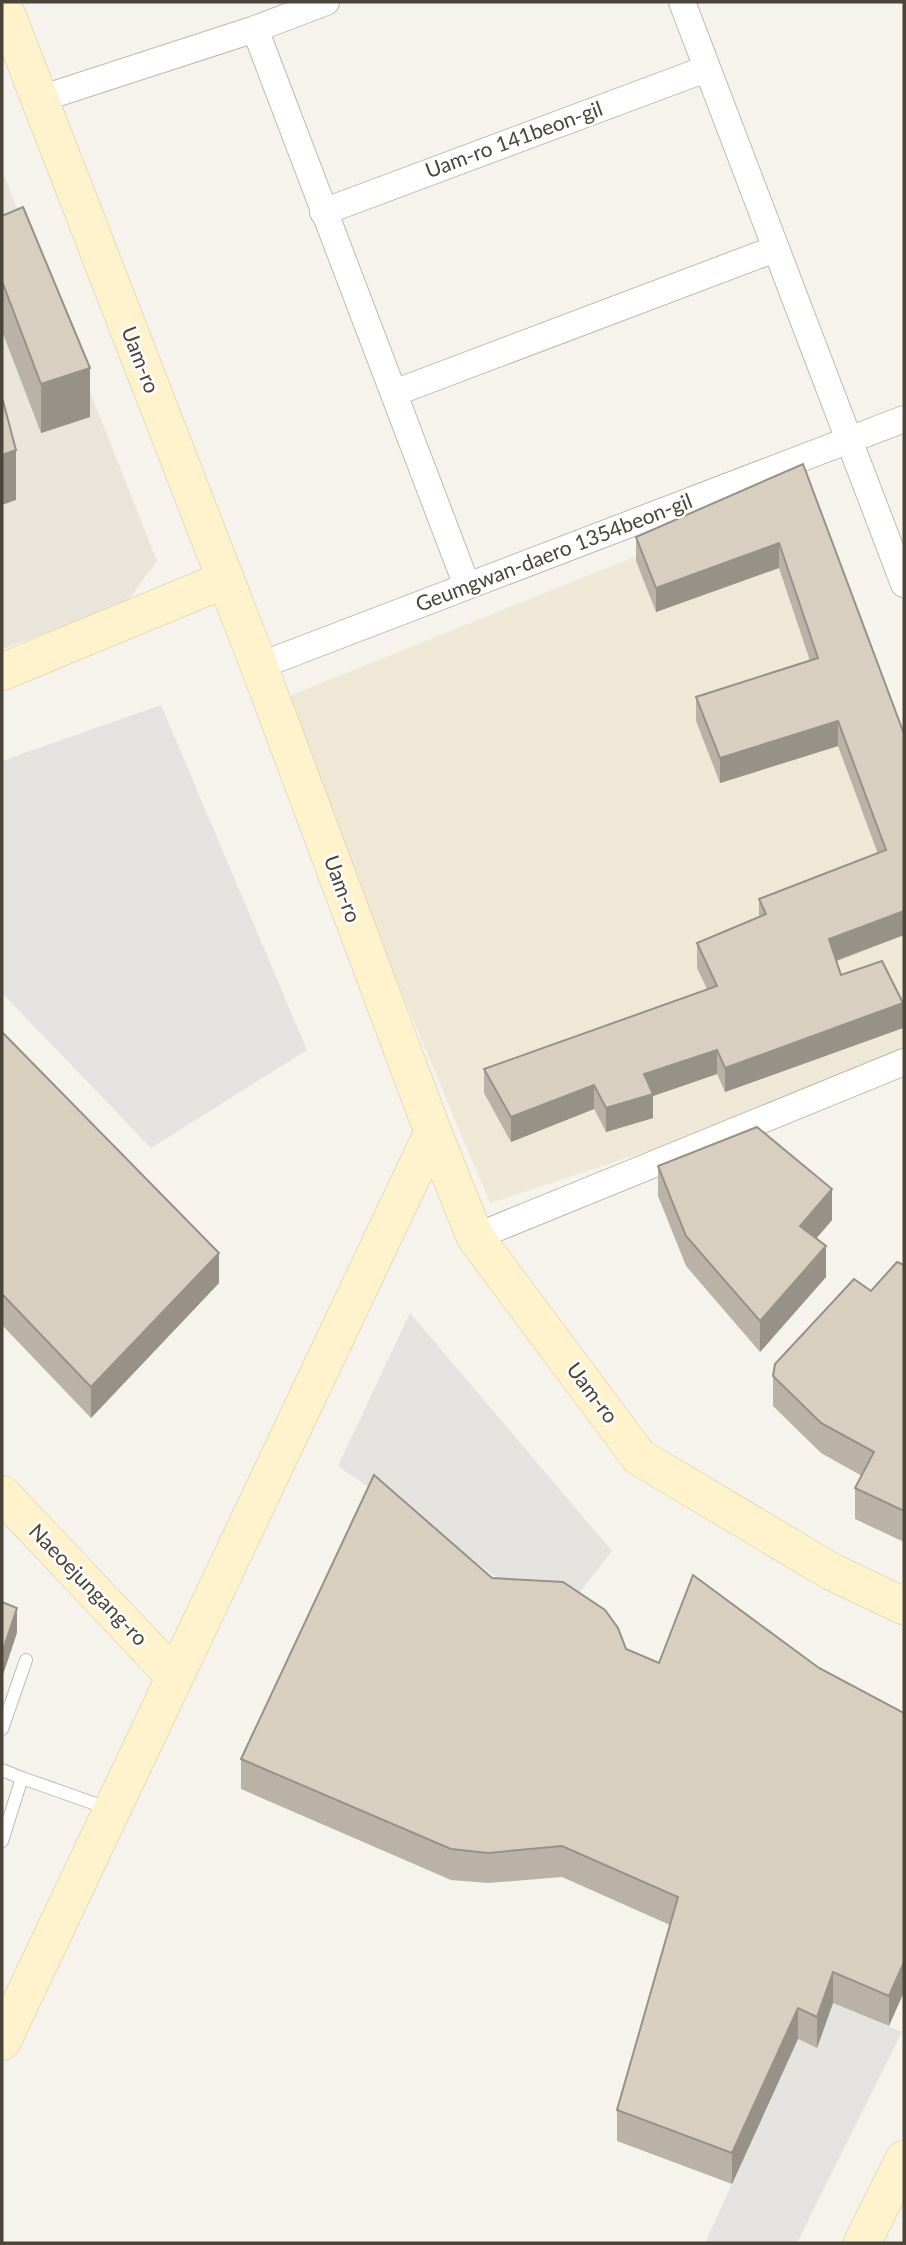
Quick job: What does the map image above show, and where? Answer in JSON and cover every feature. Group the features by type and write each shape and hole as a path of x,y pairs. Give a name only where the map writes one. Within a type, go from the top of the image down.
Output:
{"street":[{"name":"Uam-ro","path":"2,2 259,666 433,1132 475,1237 639,1457 832,1572 904,1606"},
{"path":"40,99 255,30 326,2"},
{"path":"682,2 904,584"},
{"path":"255,30 467,586"},
{"name":"Uam-ro 141beon-gil","path":"323,212 706,69"},
{"path":"394,393 775,249"},
{"name":"Geumgwan-daero 1354beon-gil","path":"259,666 904,419"},
{"path":"2,672 224,580"},
{"path":"475,1237 904,1062"},
{"path":"5,2026 433,1132"},
{"name":"Naeoejungang-ro","path":"2,1494 173,1675"},
{"path":"862,2243 904,2159"}],"lane":[{"path":"2,1729 26,1660"},
{"path":"2,1770 111,1809"},
{"path":"2,1842 22,1777"}],"shaded area":[{"path":"2,170 157,561 125,604 2,649"},
{"path":"803,489 904,758 904,1067 490,1203 279,700"},
{"path":"161,705 307,1050 151,1148 2,993 2,761"},
{"path":"410,1313 612,1551 558,1620 338,1466"},
{"path":"833,2003 902,2032 797,2243 705,2243 798,2039 817,2047"}],"building":[{"path":"23,207 90,368 41,384 2,281 2,216"},
{"path":"2,401 16,450 2,455"},
{"path":"803,464 904,734 904,911 829,939 841,975 882,961 903,1003 725,1068 717,1050 644,1074 653,1094 606,1108 594,1085 511,1117 484,1069 717,986 697,943 766,914 759,899 886,850 838,721 720,758 696,697 818,658 779,543 656,588 636,537"},
{"path":"2,1032 219,1253 91,1387 2,1294"},
{"path":"757,1127 832,1189 800,1226 826,1246 760,1321 686,1236 658,1166"},
{"path":"897,1262 904,1265 904,1511 855,1488 874,1452 821,1423 773,1376 775,1364 854,1279 871,1291"},
{"path":"374,1475 492,1578 563,1582 605,1610 618,1628 626,1649 659,1663 693,1575 819,1668 904,1713 904,1962 889,1996 833,1972 817,2017 798,2008 732,2153 617,2110 678,1897 562,1846 488,1853 451,1849 241,1759"},
{"path":"2,1602 17,1608 2,1653"}]}
